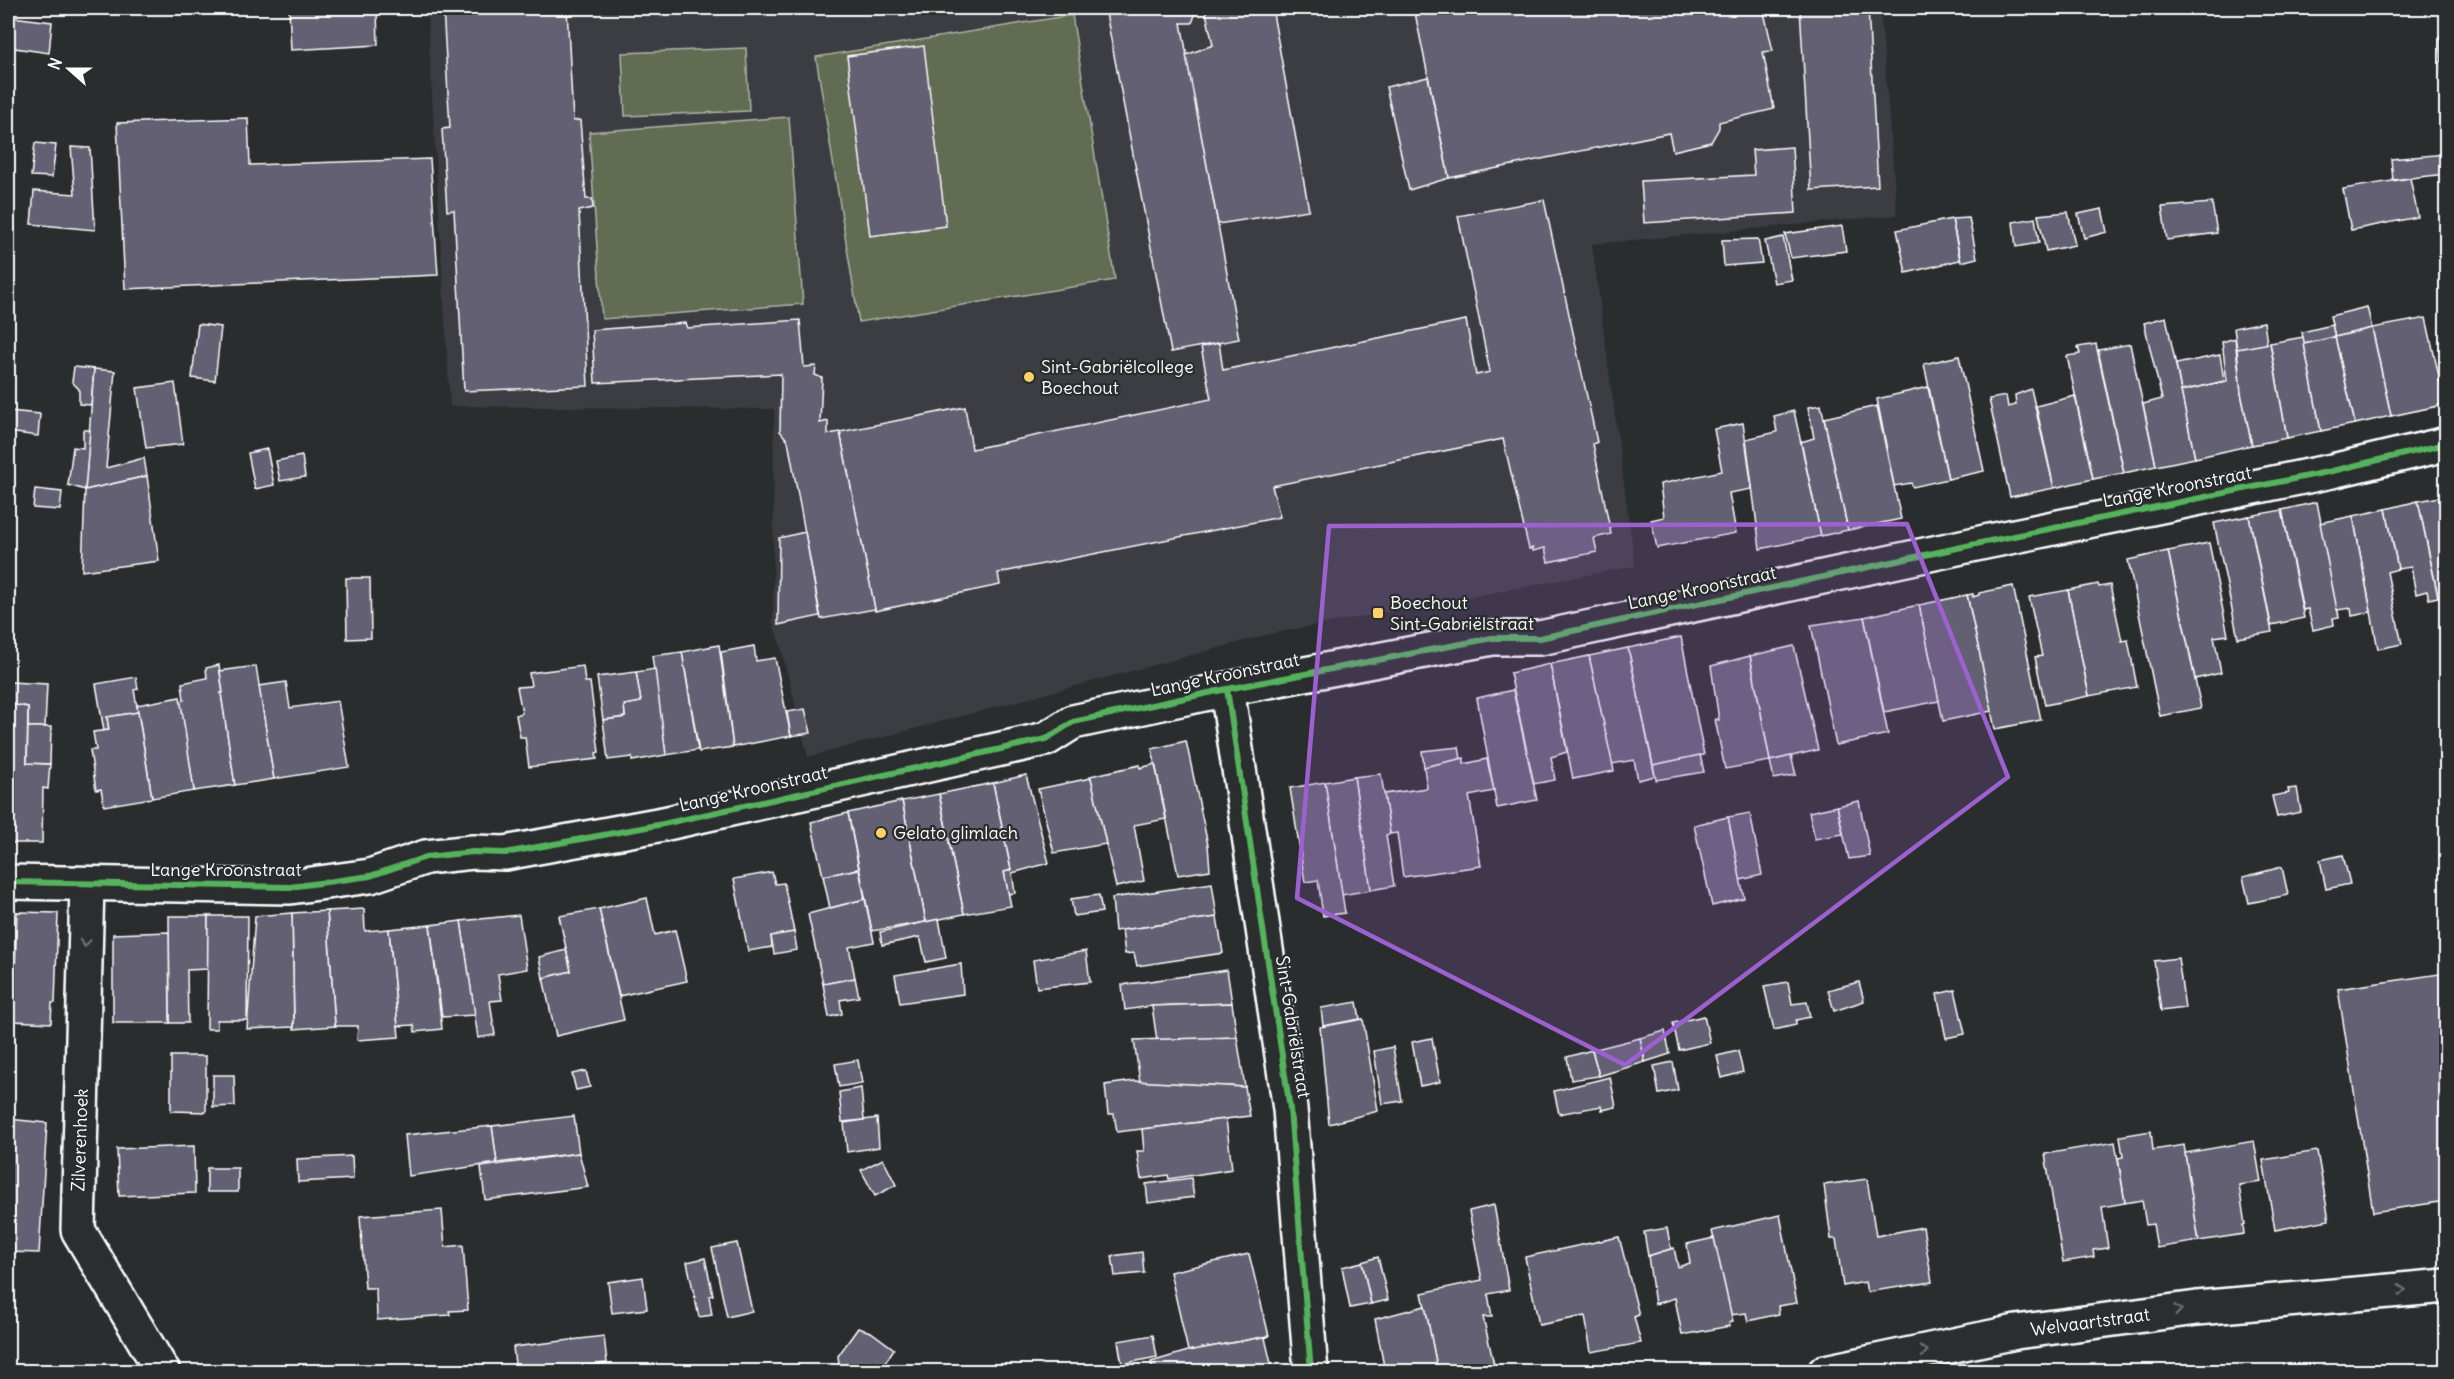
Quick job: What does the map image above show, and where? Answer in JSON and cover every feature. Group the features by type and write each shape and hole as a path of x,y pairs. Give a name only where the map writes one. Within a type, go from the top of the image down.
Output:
{"street":[{"name":"Lange Kroonstraat","path":"8,882 290,887 370,876 426,857 473,852 505,854 663,824 1046,739 1073,722 1227,689 1492,638 1540,638 1984,542 2332,471 2446,444"},
{"name":"Sint-Gabriëlstraat","path":"1227,689 1290,1109 1311,1371"},
{"name":"Zilverenhoek","path":"87,885 78,1230 163,1371"},
{"name":"Welvaartstraat","path":"1825,1371 2027,1331 2197,1308 2446,1287"}],"highlighted area":[{"path":"1907,524 2008,777 1625,1065 1297,898 1329,526"}],"shaded area":[{"name":"Sint-Gabriëlcollege Boechout","path":"427,8 1880,8 1897,215 1592,244 1635,566 1274,633 808,757 773,623 774,409 450,406"}],"green space":[{"path":"1072,15 1115,280 859,322 816,57"},
{"path":"746,48 749,111 625,116 622,53"},
{"path":"789,117 803,304 602,319 589,132"}],"building":[{"path":"289,8 377,8 378,45 291,50"},
{"path":"443,8 567,8 573,121 580,120 586,199 592,199 593,208 579,211 588,386 464,391 454,210 447,211 442,129 450,128"},
{"path":"1105,8 1194,8 1195,15 1192,23 1181,23 1239,339 1171,352"},
{"path":"1205,8 1272,8 1309,210 1218,224 1186,55 1213,45"},
{"path":"1414,8 1763,8 1773,51 1763,52 1774,109 1719,122 1719,128 1711,142 1673,151 1669,133 1449,178"},
{"path":"1800,8 1868,8 1878,186 1811,190"},
{"path":"12,17 52,22 49,53 8,47"},
{"path":"2440,36 2446,36 2446,136"},
{"path":"924,46 946,226 870,236 847,56"},
{"path":"1428,77 1449,178 1409,190 1386,87"},
{"path":"248,118 250,165 430,159 438,275 125,289 117,123"},
{"path":"35,143 56,145 52,177 31,176"},
{"path":"71,147 90,148 95,230 31,224 34,191 75,194"},
{"path":"1792,147 1796,213 1644,223 1641,181 1754,175 1752,150"},
{"path":"2446,154 2446,174 2393,180 2391,159"},
{"path":"2410,178 2418,217 2351,230 2343,189"},
{"path":"1544,200 1597,442 1593,444 1611,534 1594,538 1597,552 1548,562 1545,548 1533,551 1533,548 1529,549 1503,439 1272,486 1280,517 998,573 1000,585 875,611 840,432 965,407 972,449 1211,399 1201,347 1219,343 1223,370 1466,320 1476,375 1490,372 1458,216"},
{"path":"2212,203 2217,233 2167,240 2162,207"},
{"path":"2102,209 2107,232 2084,238 2078,214"},
{"path":"2068,212 2075,245 2046,251 2038,215"},
{"path":"1969,218 1977,258 1961,262 1952,219"},
{"path":"2035,218 2039,243 2016,247 2013,222"},
{"path":"1952,219 1960,260 1906,273 1897,230"},
{"path":"1842,226 1846,251 1791,258 1785,234"},
{"path":"1783,237 1792,280 1774,283 1765,241"},
{"path":"1758,239 1762,263 1724,266 1722,240"},
{"path":"2367,307 2372,328 2335,337 2330,316"},
{"path":"2166,317 2195,458 2156,466 2143,404 2162,399 2144,323"},
{"path":"2426,318 2444,399 2438,406 2391,416 2372,328"},
{"path":"800,320 804,367 816,366 815,375 822,378 820,423 828,421 828,434 840,432 875,609 821,619 788,441 780,431 781,374 595,383 592,330 685,323 687,328"},
{"path":"2264,322 2267,344 2237,349 2234,328"},
{"path":"198,324 221,327 215,381 192,378"},
{"path":"2332,325 2335,337 2304,344 2302,332"},
{"path":"2372,328 2391,416 2355,424 2335,337"},
{"path":"2303,337 2321,431 2287,438 2270,343"},
{"path":"2335,337 2355,424 2321,431 2304,344"},
{"path":"2235,338 2241,393 2252,445 2195,458 2181,391 2227,381 2222,342"},
{"path":"2270,343 2287,438 2252,445 2241,393 2237,349"},
{"path":"2096,344 2124,473 2093,479 2067,356 2080,354 2078,347"},
{"path":"2130,344 2156,466 2124,473 2098,350"},
{"path":"2220,355 2224,381 2181,391 2176,364"},
{"path":"1959,356 1984,471 1948,479 1924,364"},
{"path":"74,367 94,369 91,405 79,404 79,389 72,382"},
{"path":"94,369 115,371 106,468 144,458 147,476 85,490"},
{"path":"175,383 183,444 146,448 137,388"},
{"path":"1928,387 1948,479 1913,487 1911,483 1894,486 1877,399"},
{"path":"2031,389 2054,488 2010,497 1989,399 2006,396 2008,407 2016,405 2015,395"},
{"path":"2075,396 2093,479 2054,488 2036,406"},
{"path":"1821,405 1848,530 1821,536 1801,442 1814,438 1808,407"},
{"path":"1877,406 1901,519 1848,530 1824,418"},
{"path":"9,411 40,414 38,436 8,432"},
{"path":"1794,411 1821,536 1760,549 1746,439 1777,432 1774,416"},
{"path":"1743,423 1752,489 1729,493 1736,533 1657,548 1651,520 1664,517 1660,484 1722,471 1714,429"},
{"path":"83,430 90,430 85,490 68,485 73,447 83,448"},
{"path":"267,449 274,485 255,489 248,453"},
{"path":"302,456 305,477 280,481 276,461"},
{"path":"147,476 159,561 82,571 85,490"},
{"path":"35,489 62,492 60,510 33,508"},
{"path":"2446,496 2446,594 2438,596 2418,501"},
{"path":"2418,501 2438,597 2429,599 2427,591 2416,594 2411,567 2398,569 2386,509"},
{"path":"2317,502 2339,617 2333,618 2334,625 2313,630 2308,609 2303,610 2282,510"},
{"path":"2386,509 2398,569 2387,572 2402,644 2378,649 2353,516"},
{"path":"2282,510 2304,618 2271,625 2249,516"},
{"path":"2249,516 2272,632 2238,638 2214,523"},
{"path":"2353,516 2371,612 2352,616 2351,608 2337,610 2320,523"},
{"path":"805,532 820,616 778,625 779,538"},
{"path":"2209,543 2228,635 2214,637 2221,673 2195,679 2168,551"},
{"path":"2168,551 2201,708 2160,716 2128,560"},
{"path":"346,578 370,578 371,638 347,639"},
{"path":"2098,584 2099,587 2110,585 2122,641 2128,640 2137,687 2089,696 2068,590"},
{"path":"2013,586 2041,720 1995,729 1967,595 1973,594 1973,597 1979,593"},
{"path":"2068,590 2089,696 2045,705 2035,657 2042,656 2029,597"},
{"path":"1967,595 1992,711 1943,721 1919,605"},
{"path":"1919,605 1939,701 1884,712 1864,617"},
{"path":"1864,617 1888,734 1836,745 1811,625"},
{"path":"1681,637 1704,755 1653,765 1628,648"},
{"path":"719,645 733,747 699,752 682,652"},
{"path":"754,646 756,661 775,658 791,736 733,747 721,652"},
{"path":"1794,646 1818,750 1770,761 1750,656"},
{"path":"1628,648 1655,776 1638,780 1634,760 1612,764 1589,656"},
{"path":"682,652 698,750 666,755 652,656"},
{"path":"1589,656 1614,771 1573,779 1550,664"},
{"path":"1750,656 1770,761 1725,769 1715,719 1719,720 1711,666"},
{"path":"1550,664 1567,752 1551,757 1555,780 1534,784 1510,673"},
{"path":"219,665 235,785 194,791 180,701 184,700 182,683 207,678 206,668"},
{"path":"256,666 274,779 235,785 221,693 223,693 220,671"},
{"path":"583,666 585,682 590,682 599,752 596,753 597,759 529,767 525,737 520,737 516,715 522,713 517,687 531,686 529,673"},
{"path":"655,669 666,755 632,761 632,757 608,760 603,720 625,717 624,705 641,702 636,672"},
{"path":"636,672 641,702 624,705 625,717 603,720 597,677"},
{"path":"136,677 138,689 134,690 138,712 107,717 109,730 104,731 96,684"},
{"path":"10,682 47,684 45,727 28,727 28,707 9,704"},
{"path":"286,682 290,708 338,701 349,767 274,779 259,686"},
{"path":"1513,690 1537,800 1497,808 1477,698"},
{"path":"180,697 194,791 152,798 137,705"},
{"path":"9,704 28,707 27,763 50,764 48,789 43,788 42,843 8,843"},
{"path":"805,709 811,733 791,736 787,712"},
{"path":"138,712 152,798 104,806 101,789 96,790 90,750 96,750 93,732 109,730 107,717"},
{"path":"28,727 51,727 50,764 27,763"},
{"path":"1186,741 1208,845 1210,870 1178,875 1152,749"},
{"path":"1459,747 1461,759 1424,767 1422,751"},
{"path":"1700,755 1704,772 1656,780 1653,765"},
{"path":"1791,756 1796,775 1774,779 1770,761"},
{"path":"1464,758 1464,764 1487,759 1494,791 1469,796 1481,866 1403,877 1397,833 1390,834 1384,794 1427,788 1424,767"},
{"path":"1155,764 1166,819 1134,825 1144,881 1116,887 1090,776"},
{"path":"1381,774 1390,834 1386,835 1394,886 1371,890 1354,777"},
{"path":"1026,775 1049,863 1012,873 1015,893 1008,894 1004,872 1011,870 993,783"},
{"path":"1354,777 1371,890 1342,895 1325,782"},
{"path":"1091,778 1106,844 1054,853 1038,789"},
{"path":"1325,782 1345,913 1323,916 1318,880 1305,882 1290,788"},
{"path":"993,783 1011,870 1004,872 1011,906 964,914 939,794"},
{"path":"2297,788 2301,812 2277,817 2272,796 2289,793 2288,789"},
{"path":"939,794 964,914 926,922 902,801"},
{"path":"902,801 926,922 872,931 848,813"},
{"path":"1859,801 1870,856 1849,859 1837,806"},
{"path":"1837,806 1843,834 1815,839 1809,812"},
{"path":"848,813 859,869 823,876 811,822"},
{"path":"1750,813 1762,875 1740,880 1728,817"},
{"path":"1728,817 1744,898 1712,906 1694,825"},
{"path":"2343,855 2350,884 2326,889 2320,860"},
{"path":"2282,867 2288,895 2249,903 2243,877"},
{"path":"859,869 865,899 830,908 823,876"},
{"path":"772,872 775,884 784,883 794,932 771,936 772,947 748,951 734,879"},
{"path":"1212,883 1217,917 1115,931 1112,898"},
{"path":"1099,895 1102,912 1074,916 1071,899"},
{"path":"647,898 655,935 675,930 687,981 619,996 599,909"},
{"path":"865,899 874,942 849,947 855,978 823,984 808,914"},
{"path":"364,909 365,931 389,929 399,1037 357,1040 358,1026 335,1026 327,911"},
{"path":"599,909 624,1020 556,1036 543,978 571,971 559,916"},
{"path":"8,911 17,912 13,1017 8,1017"},
{"path":"327,911 335,1026 294,1029 292,913"},
{"path":"17,912 58,913 55,1003 52,1003 51,1023 13,1021"},
{"path":"292,913 294,1027 247,1029 255,916"},
{"path":"519,915 527,969 498,974 502,1000 490,1001 495,1035 478,1038 461,921"},
{"path":"169,916 208,916 208,969 187,970 188,1023 170,1023"},
{"path":"208,916 248,916 247,1020 217,1020 217,1029 207,1029"},
{"path":"1217,917 1223,953 1137,966 1134,953 1125,954 1122,930"},
{"path":"939,919 946,958 926,962 920,937 882,945 880,932"},
{"path":"461,921 475,1015 442,1017 430,925"},
{"path":"430,925 442,1029 415,1032 414,1025 398,1026 389,929"},
{"path":"169,932 170,1023 113,1023 113,934"},
{"path":"794,932 797,950 774,954 771,936"},
{"path":"566,950 571,971 543,978 539,957"},
{"path":"1086,951 1090,982 1037,988 1033,960"},
{"path":"2178,958 2185,1008 2161,1011 2154,961"},
{"path":"961,964 963,994 900,1003 895,975"},
{"path":"1227,970 1232,1003 1152,1006 1125,1010 1122,985"},
{"path":"2446,973 2446,1201 2373,1212 2338,989"},
{"path":"855,978 859,997 840,1000 842,1014 829,1017 823,984"},
{"path":"1788,982 1792,1004 1807,1002 1810,1017 1796,1020 1796,1025 1774,1030 1764,986"},
{"path":"1859,982 1864,1001 1834,1011 1828,990"},
{"path":"1955,990 1965,1034 1946,1038 1937,994"},
{"path":"1357,1002 1360,1019 1323,1026 1321,1008"},
{"path":"1232,1003 1237,1037 1157,1041 1152,1006"},
{"path":"1704,1016 1710,1043 1679,1050 1673,1023"},
{"path":"1363,1019 1378,1111 1329,1124 1320,1027"},
{"path":"1665,1031 1670,1054 1645,1062 1640,1038"},
{"path":"1237,1037 1245,1087 1140,1082 1134,1040"},
{"path":"1432,1038 1440,1082 1420,1086 1412,1042"},
{"path":"1640,1038 1645,1062 1599,1076 1592,1050"},
{"path":"1393,1047 1402,1101 1382,1104 1374,1051"},
{"path":"1592,1050 1599,1076 1571,1080 1567,1057"},
{"path":"1738,1051 1743,1072 1722,1078 1717,1056"},
{"path":"171,1056 206,1056 206,1112 171,1111"},
{"path":"858,1060 862,1083 839,1087 835,1064"},
{"path":"1673,1062 1678,1090 1659,1094 1654,1066"},
{"path":"586,1071 590,1087 576,1090 572,1074"},
{"path":"213,1075 234,1075 235,1106 213,1107"},
{"path":"1610,1077 1616,1107 1602,1110 1601,1106 1559,1114 1554,1091"},
{"path":"1134,1081 1245,1087 1250,1116 1117,1132 1114,1114 1108,1114 1105,1085"},
{"path":"861,1088 864,1120 842,1122 839,1092"},
{"path":"574,1116 579,1153 497,1163 492,1126"},
{"path":"877,1118 879,1147 847,1152 844,1123"},
{"path":"8,1119 47,1123 39,1253 8,1252"},
{"path":"1226,1119 1232,1169 1169,1179 1168,1175 1141,1179 1137,1151 1144,1151 1142,1129"},
{"path":"492,1126 497,1163 409,1176 405,1135"},
{"path":"2151,1131 2153,1150 2184,1145 2199,1241 2157,1248 2153,1224 2146,1225 2142,1200 2125,1203 2118,1158 2123,1157 2120,1136"},
{"path":"2254,1141 2261,1182 2239,1185 2245,1225 2243,1225 2244,1234 2199,1241 2185,1153"},
{"path":"2115,1142 2125,1203 2102,1207 2108,1248 2093,1250 2094,1257 2063,1262 2045,1154"},
{"path":"194,1146 195,1193 119,1196 117,1149"},
{"path":"2317,1151 2329,1220 2275,1230 2263,1160"},
{"path":"579,1153 588,1187 485,1200 481,1167"},
{"path":"352,1156 353,1179 298,1182 297,1159"},
{"path":"883,1159 896,1185 875,1196 861,1170"},
{"path":"207,1168 238,1168 238,1192 207,1192"},
{"path":"1191,1178 1194,1197 1148,1203 1146,1184"},
{"path":"1867,1179 1876,1236 1923,1227 1932,1282 1867,1292 1865,1282 1843,1286 1836,1239 1831,1239 1824,1185"},
{"path":"1494,1205 1509,1290 1488,1294 1492,1317 1483,1317 1495,1369 1482,1372 1438,1372 1422,1293 1482,1280 1469,1211"},
{"path":"442,1210 445,1247 463,1245 468,1310 449,1311 450,1315 377,1320 376,1288 365,1288 360,1216"},
{"path":"1780,1215 1797,1303 1778,1306 1779,1314 1748,1321 1746,1313 1731,1315 1712,1231"},
{"path":"1667,1228 1671,1249 1648,1256 1644,1232"},
{"path":"1619,1237 1639,1315 1634,1317 1641,1343 1591,1352 1585,1316 1539,1325 1525,1257"},
{"path":"1714,1238 1733,1322 1729,1323 1730,1326 1682,1335 1675,1298 1655,1304 1648,1256 1674,1248 1678,1267 1690,1263 1687,1244"},
{"path":"737,1243 752,1311 727,1317 712,1248"},
{"path":"1142,1252 1144,1273 1115,1276 1112,1256"},
{"path":"1249,1254 1269,1336 1188,1351 1170,1272"},
{"path":"1378,1257 1388,1300 1371,1304 1362,1262"},
{"path":"705,1258 713,1295 709,1296 712,1315 699,1317 687,1262"},
{"path":"1362,1262 1371,1304 1350,1308 1342,1267"},
{"path":"643,1277 647,1309 612,1313 608,1282"},
{"path":"1425,1306 1438,1372 1385,1372 1375,1319"},
{"path":"858,1328 871,1332 894,1349 879,1372 840,1372 838,1356"},
{"path":"1153,1335 1157,1357 1122,1364 1118,1341"},
{"path":"604,1336 607,1363 538,1372 516,1372 513,1347"},
{"path":"1269,1336 1265,1338 1273,1372 1153,1372 1151,1362 1188,1351"}],"cycle path":[{"path":"8,882 290,887 370,876 426,857 473,852 505,853 663,824 1046,739 1073,722 1227,689 1492,638 1540,638 1985,542 2332,471 2446,444"},
{"path":"1227,689 1290,1109 1311,1372"}],"place":[{"name":"Sint-Gabriëlcollege Boechout","path":"1029,377"},
{"name":"Boechout Sint-Gabriëlstraat","path":"1378,613"},
{"name":"Gelato glimlach","path":"881,833"}]}
